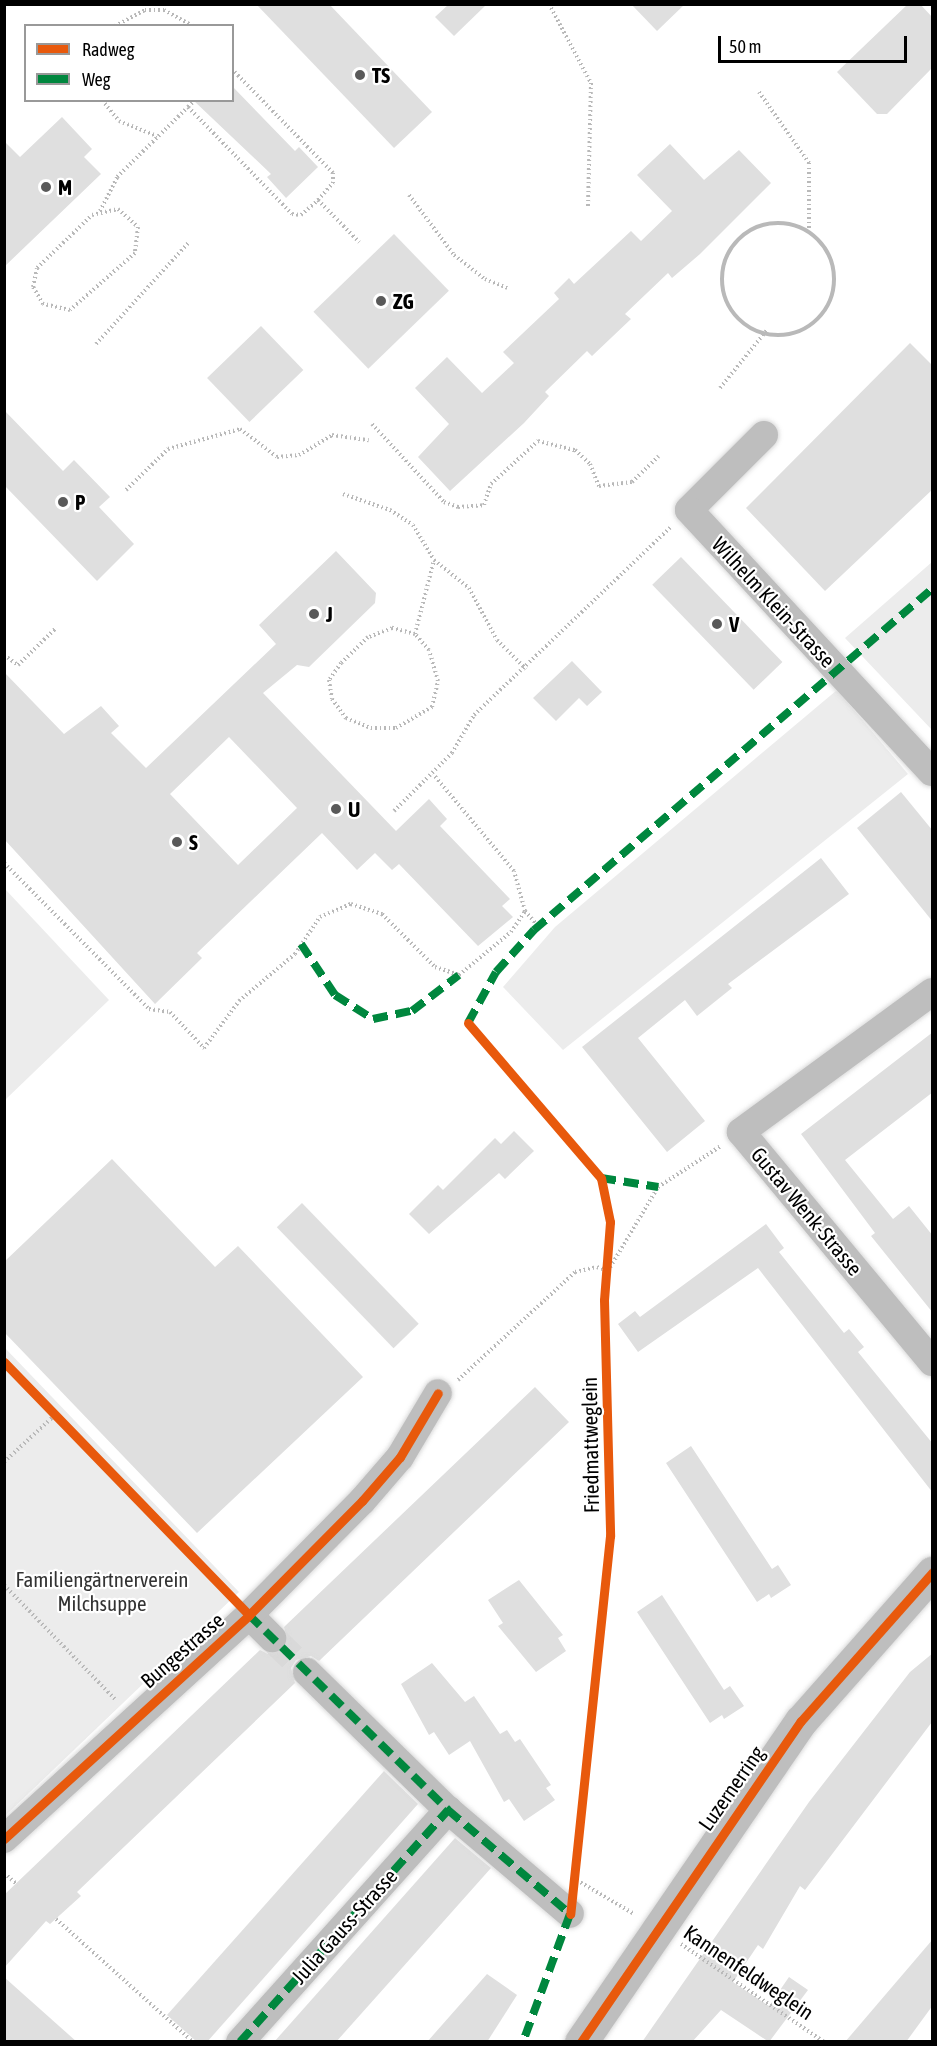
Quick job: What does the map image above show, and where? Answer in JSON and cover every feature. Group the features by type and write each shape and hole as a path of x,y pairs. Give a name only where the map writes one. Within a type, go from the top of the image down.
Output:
{"main road":[{"name":"Luzernerring","path":"581,2042 656,1928 801,1721 933,1573"}],"street":[{"path":"689,510 764,435"},
{"name":"Wilhelm Klein-Strasse","path":"689,510 933,772"},
{"name":"Gustav Wenk-Strasse","path":"933,992 741,1132 933,1362"},
{"name":"Bungestrasse","path":"4,1839 132,1717 249,1615 400,1457 438,1393"},
{"path":"249,1615 272,1638"},
{"path":"307,1672 448,1810 570,1914"},
{"name":"Julia Gauss-Strasse","path":"240,2042 448,1810"}],"path":[{"path":"549,4 591,83 588,207"},
{"path":"119,24 145,10 164,10 189,24"},
{"path":"188,106 292,214 301,215 333,183 333,173 234,71"},
{"path":"759,92 808,163 809,233 833,264 831,303 821,320 805,327 766,330 753,329 726,309 720,291 725,255 752,229 771,224 809,233"},
{"path":"104,102 119,121 158,136"},
{"path":"100,211 118,209 133,219 140,236 135,253 70,310 51,309 33,287 37,268 100,211 117,177 193,102"},
{"path":"409,195 454,255 485,279 507,288"},
{"path":"318,200 359,242"},
{"path":"96,344 189,242"},
{"path":"720,388 766,330"},
{"path":"372,424 444,502 458,507 484,505 491,484 538,441 575,450 590,464 599,486 632,482 659,456"},
{"path":"126,490 168,449 240,429 277,457 298,455 332,435 369,440"},
{"path":"343,494 390,510 413,525 434,560 469,588 497,640 526,669"},
{"path":"394,811 433,774 474,716 526,669 689,510"},
{"path":"415,634 434,560"},
{"path":"392,628 415,634 429,650 438,681 432,707 396,728 371,728 346,718 332,699 329,680 340,663 368,637 392,628"},
{"path":"4,655 18,665 55,629"},
{"path":"433,774 514,872 525,911 538,926"},
{"path":"4,863 149,1009 170,1012 204,1048 239,1001 295,954 320,917 351,904 382,914 435,967 459,975 511,932 525,911"},
{"path":"608,1276 658,1187 741,1132"},
{"path":"608,1276 609,1242"},
{"path":"438,1393 575,1272 597,1266 608,1276"},
{"path":"4,1362 249,1615"},
{"path":"4,1462 55,1414"},
{"path":"4,1585 132,1717"},
{"path":"570,1914 574,1866"},
{"path":"4,1873 18,1886"},
{"path":"56,1919 193,2042"}],"green space":[{"path":"932,562 932,730 845,638"},
{"path":"837,690 908,774 563,1050 503,987 555,927"},
{"path":"5,889 109,1000 5,1100"},
{"name":"Familiengärtnerverein Milchsuppe","path":"5,1348 239,1592 5,1816"}],"building":[{"name":"TS","path":"256,4 329,4 432,112 394,148"},
{"path":"449,4 487,4 454,36 435,17"},
{"path":"631,4 685,4 657,31"},
{"path":"908,4 920,4 933,18 933,67 887,114 877,114 837,72"},
{"path":"234,88 295,151 299,147 318,167 286,198 267,177 271,174 195,102 234,102"},
{"name":"M","path":"62,117 92,149 84,157 101,174 4,267 4,141 20,157"},
{"path":"670,144 704,180 739,150 771,183 700,254 672,278 668,273 625,314 631,319 592,356 587,351 545,392 549,396 524,423 450,491 418,457 449,424 415,388 447,357 482,393 514,363 503,352 559,299 554,293 569,278 574,284 631,231 641,241 672,211 637,175"},
{"name":"ZG","path":"394,234 449,291 368,369 313,312"},
{"path":"261,326 303,370 249,422 207,378"},
{"path":"910,343 933,366 933,489 825,591 746,508"},
{"name":"P","path":"4,410 63,471 74,460 110,497 99,507 134,544 97,581 4,485"},
{"path":"336,551 376,593 375,603 309,667 297,665 263,693 396,831 429,799 447,819 440,826 510,899 502,906 513,917 478,946 399,864 392,870 375,853 357,870 322,833 197,953 202,958 155,1004 4,839 4,672 64,734 101,706 119,726 111,733 146,768 276,644 259,625","holes":["229,737 297,808 238,865 170,794"]},
{"name":"V","path":"681,557 782,662 754,690 652,585"},
{"path":"572,661 602,692 587,706 579,698 556,721 533,698"},
{"path":"901,792 933,831 933,922 857,828"},
{"path":"821,858 849,894 728,984 732,988 697,1016 685,1000 638,1038 705,1121 667,1152 582,1047"},
{"path":"933,1032 933,1092 845,1160 893,1219 909,1206 933,1236 933,1313 871,1236 875,1233 801,1134"},
{"path":"514,1131 534,1151 505,1179 499,1173 429,1234 409,1214 438,1185 443,1190 495,1138 501,1144"},
{"path":"112,1159 215,1267 238,1246 363,1377 197,1533 4,1332 4,1262"},
{"path":"302,1203 419,1324 394,1348 277,1227"},
{"path":"766,1224 784,1248 779,1252 844,1333 849,1329 864,1347 858,1352 933,1444 933,1493 758,1268 638,1352 618,1324 635,1311 640,1317"},
{"path":"535,1387 569,1422 319,1661 311,1656 296,1660 291,1668 295,1683 77,1892 81,1896 50,1924 46,1921 4,1968 4,1895 260,1650 268,1654 283,1650 288,1642 284,1627"},
{"path":"691,1446 772,1569 778,1565 791,1585 771,1598 769,1594 757,1602 666,1463"},
{"path":"519,1580 563,1635 558,1638 566,1651 536,1672 498,1626 503,1623 488,1600"},
{"path":"662,1595 724,1690 730,1686 744,1706 724,1719 722,1715 710,1723 637,1612"},
{"path":"933,1653 932,1722 805,1890 800,1886 763,1949 758,1945 733,1982 769,2006 789,1977 808,1990 769,2042 721,2010 692,2042 642,2042 809,1802 910,1672"},
{"path":"432,1663 465,1702 474,1696 500,1734 507,1730 515,1742 520,1739 551,1785 546,1788 555,1800 524,1821 509,1799 504,1802 470,1741 449,1755 434,1732 429,1735 401,1684"},
{"path":"384,1771 418,1804 207,2042 197,2042 167,2015"},
{"path":"455,1838 491,1868 336,2042 274,2042"},
{"path":"933,1939 933,2005 906,2042 845,2042"},
{"path":"487,1974 517,1995 487,2042 427,2042"},
{"path":"4,1977 77,2042 4,2042"}],"tunnel":[{"path":"272,1638 307,1672"}],"marked path":[{"path":"468,1023 496,972 534,930 932,589"},
{"path":"301,944 335,995 373,1019 412,1011 459,975"},
{"path":"601,1178 658,1187"},
{"path":"249,1615 448,1810 570,1914 523,2042"},
{"path":"240,2042 448,1810"}],"cycle path":[{"name":"Friedmattweglein","path":"468,1023 601,1178 610,1222 604,1300 610,1536 570,1914"},
{"path":"4,1362 249,1615"},
{"path":"4,1839 249,1615 362,1501 400,1457 438,1393"},
{"path":"581,2042 801,1721 932,1573"}],"place":[{"name":"TS","path":"360,75"},
{"name":"M","path":"46,187"},
{"name":"ZG","path":"381,301"},
{"name":"P","path":"63,502"},
{"name":"J","path":"314,614"},
{"name":"V","path":"717,624"},
{"name":"U","path":"336,809"},
{"name":"S","path":"177,842"}]}
